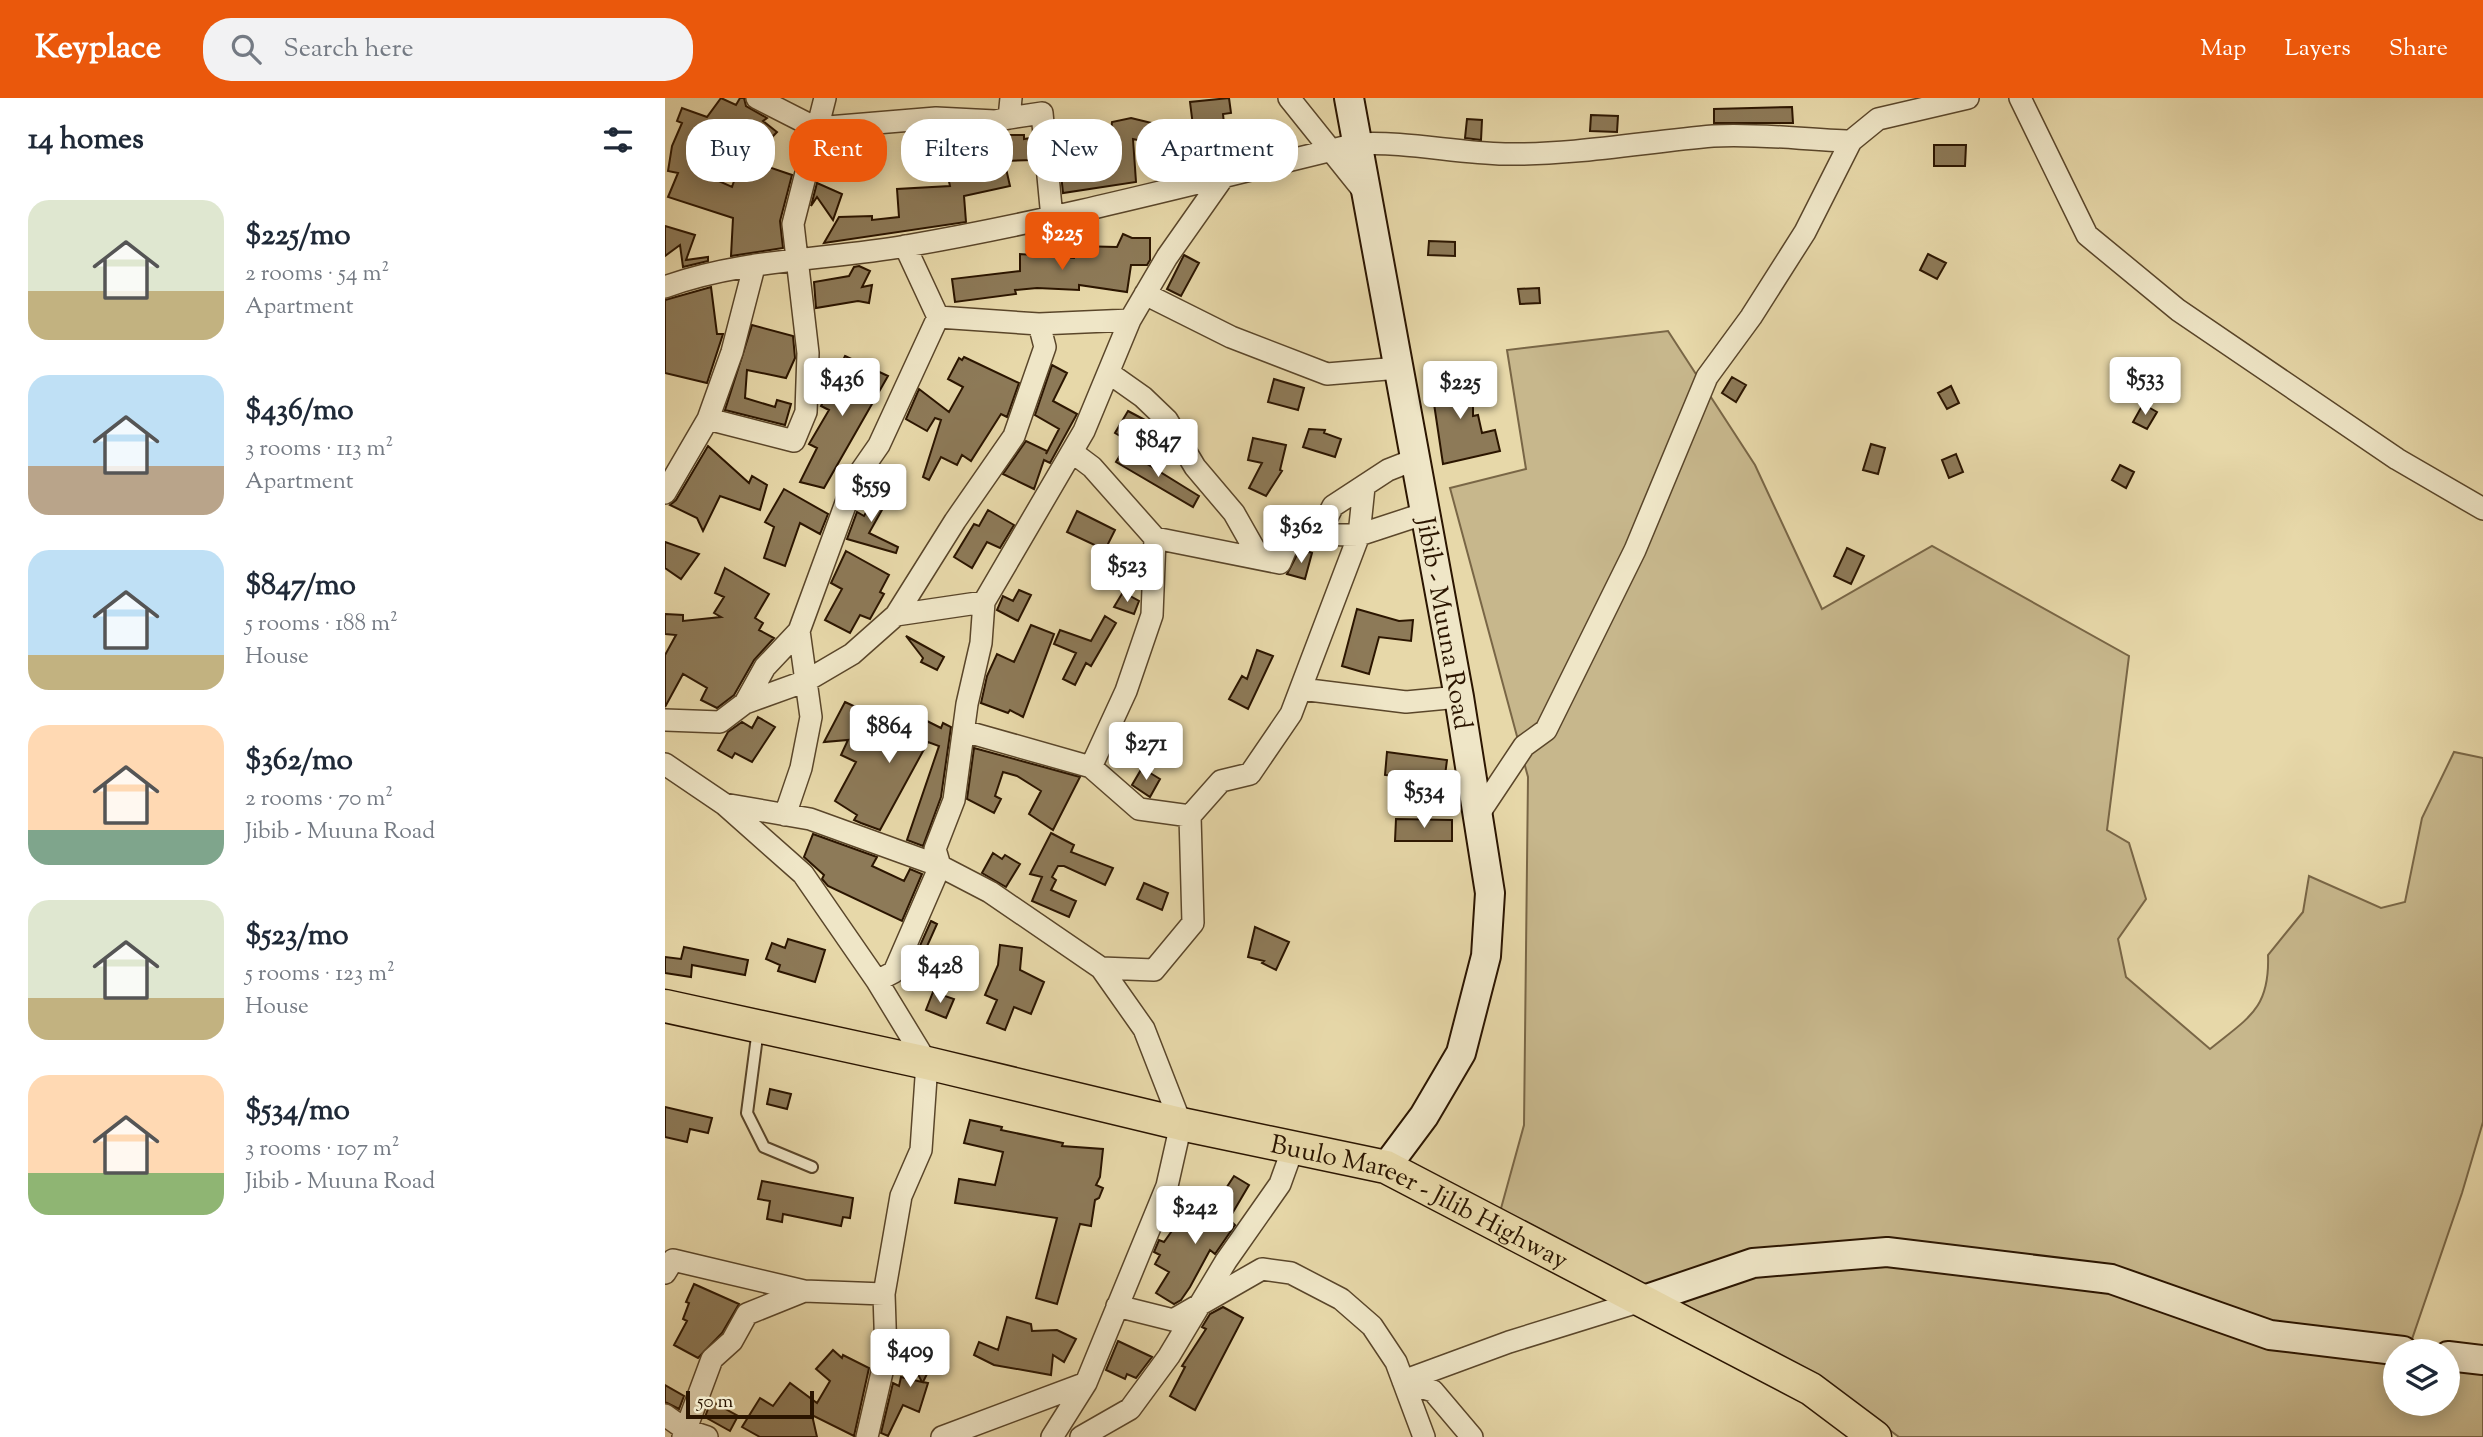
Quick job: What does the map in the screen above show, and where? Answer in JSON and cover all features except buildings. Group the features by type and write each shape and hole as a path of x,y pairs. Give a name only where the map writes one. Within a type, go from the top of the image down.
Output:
{"main road":[{"name":"Buulo Mareer - Jilib Highway","path":"665,1006 927,1063 1181,1124 1386,1167 1811,1389 1875,1437"}],"street":[{"path":"757,98 798,119"},
{"path":"818,119 824,98"},
{"path":"1289,98 1366,194"},
{"name":"Jibib - Muuna Road","path":"1349,98 1459,697 1476,818 1490,893 1486,956 1461,1054 1424,1116 1386,1167"},
{"path":"1476,818 1524,746 1546,730 1635,550 1707,377 1751,317 1805,232 1851,141 1878,119 1968,98"},
{"path":"2020,98 2087,234 2178,310 2397,459 2483,509"},
{"path":"887,122 936,118 995,121 1010,108 1042,113 1052,218"},
{"path":"1298,158 1357,144 1389,142 1434,150 1506,154 1716,136 1851,141"},
{"path":"708,419 794,441 806,412 808,353 795,262 793,224 803,182"},
{"path":"665,287 754,267 905,246 1052,218 1199,182"},
{"path":"877,981 894,972 940,866 936,849 954,800 981,643 984,602 1072,452 1130,320 1167,257 1220,182"},
{"path":"745,703 765,667 799,631 854,481 879,445 938,317 905,246"},
{"path":"665,493 708,419 732,352 754,267"},
{"path":"1145,294 1231,337 1327,374 1399,368"},
{"path":"938,317 1039,324 1130,320"},
{"path":"665,720 720,722 745,703 806,681 852,654 896,615 955,521 1014,436 1045,347 1039,324"},
{"path":"1109,373 1143,397 1167,420 1195,467 1234,513 1260,559"},
{"path":"1072,452 1093,467 1155,538 1280,563 1291,534 1359,535 1426,513"},
{"path":"1318,535 1333,506 1388,470 1416,459"},
{"path":"1101,968 1154,970 1193,923 1191,816 1221,781 1250,774 1291,714 1359,535 1364,487"},
{"path":"1091,767 1126,691 1152,615 1155,538"},
{"path":"896,615 984,602"},
{"path":"785,815 801,768 811,717 799,631"},
{"path":"1301,688 1406,702 1459,697"},
{"path":"964,731 1091,767 1139,809 1191,816"},
{"path":"665,764 724,804 803,874 877,981 927,1063 921,1150 901,1196 884,1294 886,1355 867,1437"},
{"path":"724,804 810,819 940,866 990,892 1101,968 1144,1029 1181,1124 1167,1186 1086,1382 1060,1434"},
{"path":"1081,1437 1130,1409 1169,1356 1280,1184 1293,1148"},
{"path":"1403,1381 1509,1342 1641,1301 1753,1262 1887,1252 2111,1279 2270,1335 2383,1349"},
{"path":"665,1273 673,1260 804,1291 884,1294"},
{"path":"1117,1306 1173,1320 1262,1269 1290,1273 1341,1299 1372,1326 1396,1362 1424,1437"},
{"path":"685,1433 712,1359 732,1342 747,1314 804,1291"},
{"path":"2460,1357 2483,1360"},
{"path":"1403,1381 1433,1391 1472,1437"},
{"path":"942,1437 1086,1382"},
{"path":"665,1415 685,1433 707,1437"}],"lane":[{"path":"758,1026 747,1113 764,1147 813,1167"}],"shaded area":[{"path":"1668,331 1755,465 1822,609 1932,546 2129,656 2107,830 2129,843 2146,899 2118,939 2126,977 2210,1049 2246,1020 2261,1000 2268,973 2268,955 2303,912 2309,876 2381,908 2405,902 2422,818 2454,752 2483,758 2483,1122 2462,1193 2412,1339 2383,1339 2383,1416 2460,1416 2460,1353 2483,1356 2483,1437 1899,1437 1818,1377 1500,1212 1524,1125 1528,777 1450,488 1526,469 1507,350"}]}
